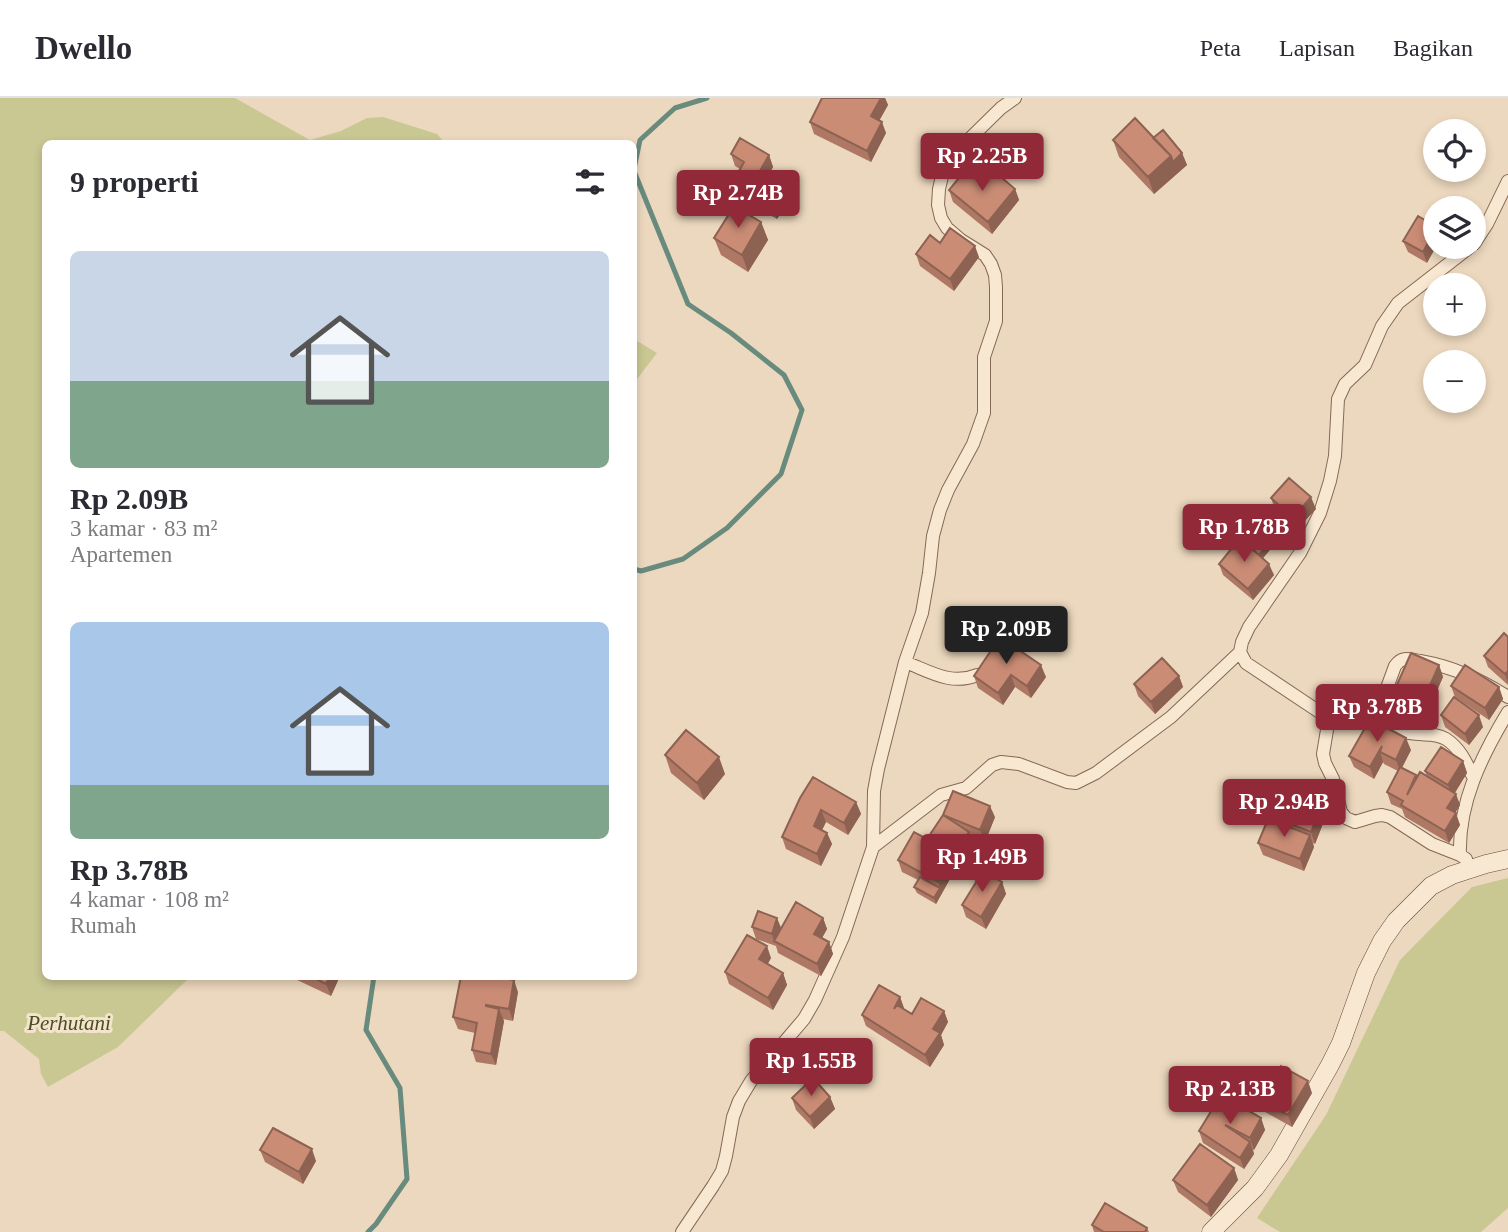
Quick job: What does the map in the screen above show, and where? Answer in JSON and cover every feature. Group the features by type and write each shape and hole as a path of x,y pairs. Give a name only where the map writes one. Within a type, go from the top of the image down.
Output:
{"street":[{"path":"682,1232 722,1171 739,1101 751,1081 804,1019 815,1000 843,937 873,847 874,791 878,769 905,662 922,613 933,536 940,510 973,444 984,413 984,357 996,321 995,275 991,264 985,255 947,228 938,205 939,189 943,172 951,157 1013,98"},
{"path":"1486,225 1508,181"},
{"path":"873,847 931,802 949,792 966,788 992,765 1000,762 1018,764 1067,782 1076,783 1096,774 1171,717 1240,652 1249,626 1300,553 1320,513 1335,456 1338,400 1345,384 1365,365 1382,326 1398,303 1454,259"},
{"path":"1240,652 1246,663 1321,713 1328,724 1325,763 1346,818 1355,822 1375,816 1390,817 1432,844 1460,855 1478,866"},
{"path":"1376,718 1395,666 1405,658 1441,664 1508,696"},
{"path":"905,662 957,680 977,675"},
{"path":"1321,713 1346,709 1376,718 1400,731 1434,733 1455,745 1462,753 1474,779"},
{"path":"1460,855 1462,823 1479,762 1508,712"},
{"path":"1496,732 1508,740"},
{"path":"1211,1232 1255,1188 1279,1155 1330,1065 1366,973 1382,941 1396,921 1431,886 1452,875 1508,859"}],"green space":[{"name":"Perhutani","path":"0,98 235,98 310,140 42,140 42,980 187,980 118,1047 48,1087 41,1074 39,1059 4,1031 0,1031"},
{"name":"Perhutani","path":"383,117 437,134 442,140 310,140 341,131 367,118"},
{"path":"637,341 657,353 637,379"},
{"path":"1508,878 1508,1208 1481,1232 1280,1232 1257,1218 1326,1115 1400,960 1472,887"}],"building":[{"path":"822,98 881,98 871,116 882,122 867,151 810,122"},
{"path":"1135,118 1171,156 1148,177 1113,140"},
{"path":"1163,130 1182,153 1173,162 1171,156 1153,138"},
{"path":"740,138 769,155 760,171 786,185 773,208 731,185 744,162 731,154"},
{"path":"967,168 985,183 994,171 1015,189 988,222 949,190"},
{"path":"734,206 761,222 742,255 714,238"},
{"path":"1418,216 1423,219 1423,252 1403,241"},
{"path":"950,228 975,246 950,279 916,254 930,235 940,243"},
{"path":"1289,478 1311,497 1293,518 1271,498"},
{"path":"1263,511 1278,523 1263,542 1248,529"},
{"path":"1250,535 1265,547 1259,555 1244,542"},
{"path":"1240,538 1269,564 1248,589 1219,564"},
{"path":"1504,633 1508,637 1508,671 1505,674 1484,656"},
{"path":"1000,637 1041,665 1027,686 1011,675 998,693 974,676"},
{"path":"1411,653 1439,665 1416,717 1388,705"},
{"path":"1162,658 1179,676 1151,702 1134,684"},
{"path":"1465,665 1499,687 1485,708 1451,686"},
{"path":"1454,697 1479,715 1465,734 1441,715"},
{"path":"1370,719 1406,738 1396,760 1380,752 1382,746 1370,767 1349,756"},
{"path":"686,730 719,757 697,783 665,755"},
{"path":"1441,747 1463,761 1448,785 1425,771"},
{"path":"1400,767 1416,775 1407,795 1420,772 1456,794 1447,808 1456,813 1445,831 1401,805 1403,801 1387,792"},
{"path":"813,777 856,802 844,823 821,810 814,826 827,833 817,854 782,837"},
{"path":"1295,784 1325,796 1311,832 1280,820"},
{"path":"953,791 990,806 980,830 943,815"},
{"path":"943,815 969,832 938,882 898,860 914,832 927,839"},
{"path":"1268,819 1310,835 1300,859 1258,843"},
{"path":"983,871 1002,882 981,917 962,905"},
{"path":"920,877 940,888 934,898 914,887"},
{"path":"796,902 823,918 814,934 829,942 817,964 774,941"},
{"path":"758,911 777,918 772,934 752,927"},
{"path":"747,935 767,946 759,959 783,973 768,998 725,972"},
{"path":"460,980 514,980 509,1009 486,1005 499,1009 491,1054 472,1050 477,1023 453,1017"},
{"path":"879,985 900,997 894,1009 897,1005 912,1014 921,998 944,1011 933,1029 940,1033 925,1055 862,1015"},
{"path":"1281,1066 1308,1081 1288,1115 1261,1100"},
{"path":"813,1078 830,1097 810,1117 792,1098"},
{"path":"1221,1095 1261,1118 1250,1138 1225,1125 1250,1142 1240,1158 1199,1131"},
{"path":"273,1128 312,1149 299,1172 260,1150"},
{"path":"1200,1144 1234,1168 1207,1205 1173,1180"},
{"path":"1105,1203 1147,1228 1145,1232 1104,1232 1092,1225"}],"waterway":[{"path":"637,154 640,140 675,108 707,98"},
{"path":"637,178 688,304 731,333 784,375 802,410 781,474 727,528 683,559 637,570"},
{"path":"368,1232 407,1179 400,1088 366,1030 373,980"}]}
